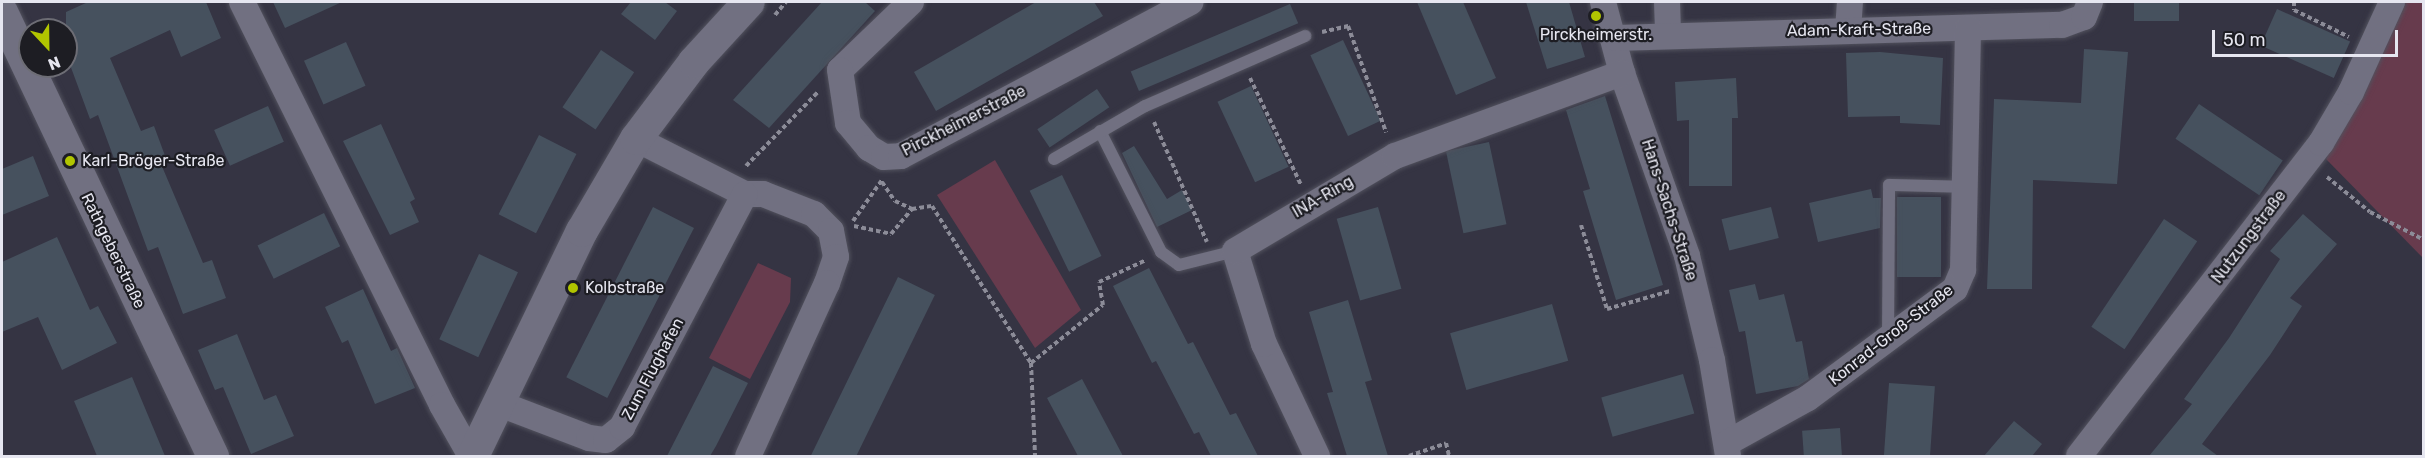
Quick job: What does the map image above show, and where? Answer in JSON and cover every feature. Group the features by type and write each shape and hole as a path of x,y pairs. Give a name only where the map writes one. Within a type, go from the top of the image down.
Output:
{"street":[{"path":"2,12 18,2"},
{"path":"242,2 437,395 472,456 511,408 582,231 636,139 694,62 749,2"},
{"path":"840,70 911,2"},
{"name":"Pirckheimerstraße","path":"840,70 848,123 869,148 884,157 901,156 1191,2"},
{"name":"Hans-Sachs-Straße","path":"1603,2 1616,38 1622,73 1694,284 1728,450"},
{"path":"1667,2 1668,34"},
{"path":"1848,30 1850,2"},
{"name":"Adam-Kraft-Straße","path":"1616,38 1668,34 2062,25 2084,17 2090,2"},
{"name":"Nutzungstraße","path":"2079,456 2307,161 2351,92 2392,2"},
{"name":"Rathgeberstraße","path":"2,12 213,456"},
{"name":"Konrad-Groß-Straße","path":"1728,450 1809,398 1955,289 1963,270 1968,28"},
{"name":"INA-Ring","path":"1224,253 1395,156 1622,73"},
{"path":"636,139 754,194 814,214 831,231 836,257 748,456"},
{"name":"Zum Flughafen","path":"511,408 589,438 606,440 622,427 754,194"},
{"path":"1224,253 1317,456"}],"lane":[{"path":"1053,159 1146,105 1305,36"},
{"path":"1100,131 1161,252 1179,265 1224,253"},
{"path":"1888,339 1889,185 1964,186"}],"path":[{"path":"2294,2 2294,10 2371,48"},
{"path":"1339,28 1348,26 1395,156"},
{"path":"1243,63 1310,204"},
{"path":"754,194 745,168 840,70"},
{"path":"1146,105 1224,253"},
{"path":"836,257 850,225 901,156"},
{"path":"2307,161 2370,212 2424,240"},
{"path":"881,182 895,201 912,209 932,206 1031,363 1035,456"},
{"path":"850,225 891,234 912,209"},
{"path":"1581,225 1607,309 1694,284"},
{"path":"1031,363 1103,305 1099,282 1161,252"},
{"path":"1409,456 1446,443 1449,456"}],"shaded area":[{"path":"2401,2 2423,2 2423,258 2326,159"},
{"path":"995,160 1081,310 1035,348 937,195"},
{"path":"758,263 791,278 790,302 750,379 709,358"}],"building":[{"path":"88,2 206,2 221,38 181,57 170,30 110,58 141,131 154,126 167,161 161,164 203,263 212,260 226,298 183,314 158,247 148,251 98,115 90,119 75,78 78,78 78,18 66,18 66,12"},
{"path":"273,2 342,2 285,28"},
{"path":"631,2 665,2 677,11 655,40 621,14"},
{"path":"822,2 865,2 875,11 769,128 733,100"},
{"path":"1036,2 1094,2 1103,16 936,111 914,72"},
{"path":"1417,2 1463,2 1496,78 1456,95"},
{"path":"1526,2 1569,2 1585,57 1547,69"},
{"path":"2134,2 2179,2 2179,21 2134,21"},
{"path":"1290,4 1298,23 1139,91 1131,72"},
{"path":"2277,9 2350,42 2334,78 2261,46"},
{"path":"1343,40 1381,121 1348,136 1310,55"},
{"path":"346,42 366,86 324,105 304,61"},
{"path":"2084,49 2128,52 2117,184 2033,180 2032,289 1987,289 1994,99 2081,103"},
{"path":"601,50 634,72 596,130 562,107"},
{"path":"1880,52 1943,58 1940,125 1900,123 1900,116 1848,117 1846,53"},
{"path":"1736,78 1738,118 1732,118 1732,186 1689,186 1689,120 1677,121 1675,82"},
{"path":"1251,86 1289,167 1255,182 1217,102"},
{"path":"1097,89 1109,107 1050,148 1037,129"},
{"path":"1605,96 1663,285 1616,300 1583,191 1590,189 1566,110"},
{"path":"2199,104 2283,160 2259,195 2176,139"},
{"path":"268,106 284,142 230,166 214,130"},
{"path":"381,124 415,199 410,202 419,222 390,235 343,141"},
{"path":"539,135 576,154 536,233 499,214"},
{"path":"1489,142 1506,224 1463,233 1446,151"},
{"path":"1134,146 1167,199 1182,190 1192,210 1157,227 1122,153"},
{"path":"33,156 49,196 2,215 2,169"},
{"path":"1062,175 1101,256 1069,272 1030,191"},
{"path":"1871,189 1873,198 1881,198 1880,228 1818,242 1809,203"},
{"path":"1897,197 1941,197 1941,277 1897,277"},
{"path":"653,207 694,228 607,398 566,377"},
{"path":"1378,207 1401,289 1360,301 1337,219"},
{"path":"1771,207 1779,238 1729,250 1722,219"},
{"path":"324,213 340,246 274,279 257,245"},
{"path":"2303,214 2337,244 2290,298 2302,306 2270,355 2202,444 2218,456 2149,456 2192,404 2184,399 2229,338 2280,259 2270,251"},
{"path":"2164,219 2197,241 2124,349 2091,327"},
{"path":"57,237 90,310 98,306 117,343 62,370 38,317 2,332 2,262"},
{"path":"479,254 518,272 478,357 439,339"},
{"path":"1149,268 1188,344 1193,342 1230,415 1236,413 1258,456 1211,456 1199,432 1194,434 1156,361 1152,363 1113,286"},
{"path":"898,277 935,295 856,456 811,456"},
{"path":"1755,284 1759,300 1784,294 1796,342 1802,341 1809,379 1798,386 1756,394 1745,331 1739,332 1729,290"},
{"path":"363,289 391,351 397,348 415,388 375,404 348,340 342,343 325,307"},
{"path":"1348,300 1372,380 1365,382 1388,456 1347,456 1327,393 1333,392 1309,312"},
{"path":"1552,304 1568,361 1466,390 1450,333"},
{"path":"237,334 264,400 276,395 294,436 251,454 223,387 215,390 198,350"},
{"path":"713,366 748,383 716,446 710,456 667,456"},
{"path":"1683,374 1694,413 1613,437 1601,397"},
{"path":"132,377 165,456 97,456 74,401"},
{"path":"1082,379 1123,456 1078,456 1047,398"},
{"path":"1889,383 1935,386 1930,456 1884,456"},
{"path":"2014,421 2042,444 2032,456 1984,456"},
{"path":"1840,428 1842,456 1804,456 1802,431"}],"place":[{"name":"Pirckheimerstr.","path":"1596,16"},
{"name":"Karl-Bröger-Straße","path":"70,161"},
{"name":"Kolbstraße","path":"573,288"}]}
